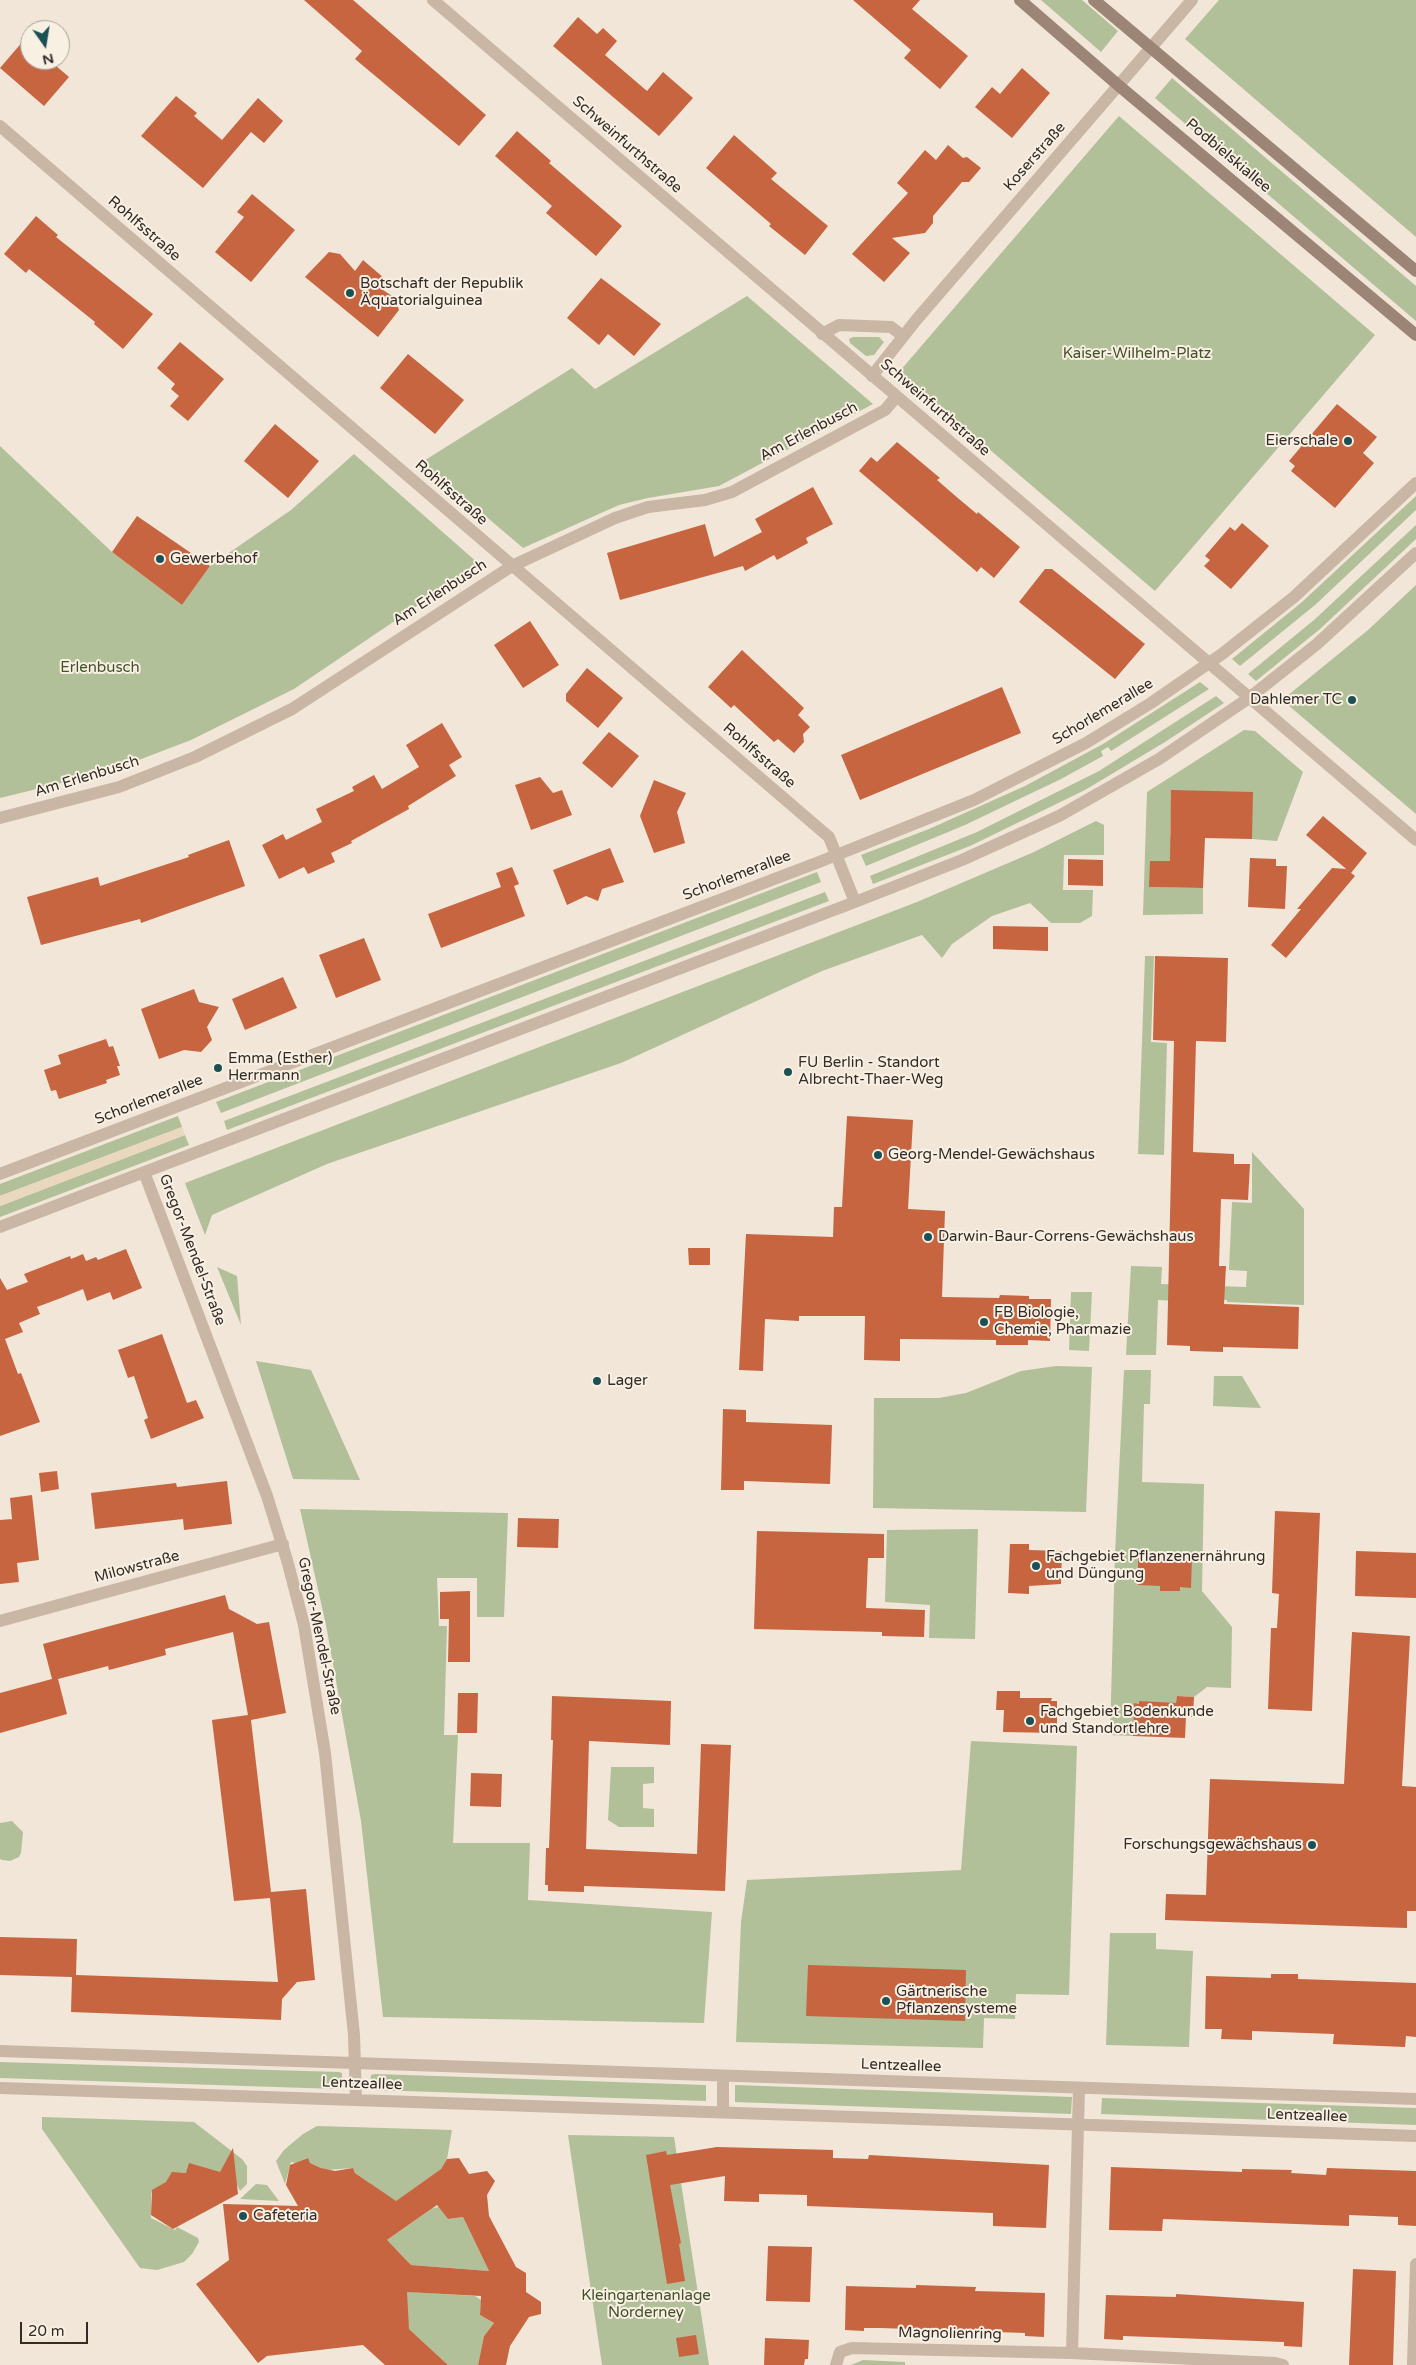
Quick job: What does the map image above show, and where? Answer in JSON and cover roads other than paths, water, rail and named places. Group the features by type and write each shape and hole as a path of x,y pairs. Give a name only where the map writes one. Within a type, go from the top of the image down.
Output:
{"street":[{"name":"Schweinfurthstraße","path":"434,0 822,334 1416,840"},
{"name":"Podbielskiallee","path":"1020,0 1118,85 1416,335"},
{"path":"1094,0 1416,271"},
{"name":"Koserstraße","path":"872,376 903,336 1192,0"},
{"name":"Rohlfsstraße","path":"0,126 829,838 855,902"},
{"path":"822,334 838,325 892,327 903,336"},
{"name":"Am Erlenbusch","path":"0,818 119,787 219,746 292,709 512,566 614,518 648,507 705,500 732,492 885,410 896,397"},
{"name":"Schorlemerallee","path":"0,1174 836,856 974,800 1028,774 1086,743 1143,708 1208,664 1294,597 1416,483"},
{"path":"0,1227 855,902 962,860 1059,816 1159,759 1249,698 1317,644 1416,553"},
{"name":"Gregor-Mendel-Straße","path":"144,1172 258,1469 283,1544 304,1625 321,1723 355,2064 356,2100"},
{"name":"Milowstraße","path":"0,1621 283,1544"},
{"name":"Lentzeallee","path":"0,2051 1416,2099"},
{"path":"723,2077 723,2112"},
{"name":"Lentzeallee","path":"0,2088 1416,2136"},
{"path":"1072,2353 1078,2088"},
{"path":"1413,2365 1416,2264"},
{"name":"Magnolienring","path":"836,2365 840,2352 852,2348 1072,2353 1275,2362 1284,2365"}],"place":[{"name":"Botschaft der Republik Äquatorialguinea","path":"350,293"},
{"name":"Eierschale","path":"1348,441"},
{"name":"Gewerbehof","path":"160,559"},
{"name":"Dahlemer TC","path":"1352,700"},
{"name":"Emma (Esther) Herrmann","path":"218,1068"},
{"name":"FU Berlin - Standort Albrecht-Thaer-Weg","path":"788,1072"},
{"name":"Georg-Mendel-Gewächshaus","path":"878,1155"},
{"name":"Darwin-Baur-Correns-Gewächshaus","path":"928,1237"},
{"name":"FB Biologie, Chemie, Pharmazie","path":"984,1322"},
{"name":"Lager","path":"597,1381"},
{"name":"Fachgebiet Pflanzenernährung und Düngung","path":"1036,1566"},
{"name":"Fachgebiet Bodenkunde und Standortlehre","path":"1030,1721"},
{"name":"Forschungsgewächshaus","path":"1312,1845"},
{"name":"Gärtnerische Pflanzensysteme","path":"886,2001"},
{"name":"Cafeteria","path":"243,2216"}],"park label":[{"name":"Kaiser-Wilhelm-Platz","path":"1137,354"},
{"name":"Erlenbusch","path":"100,668"},
{"name":"Kleingartenanlage Norderney","path":"646,2304"}]}
